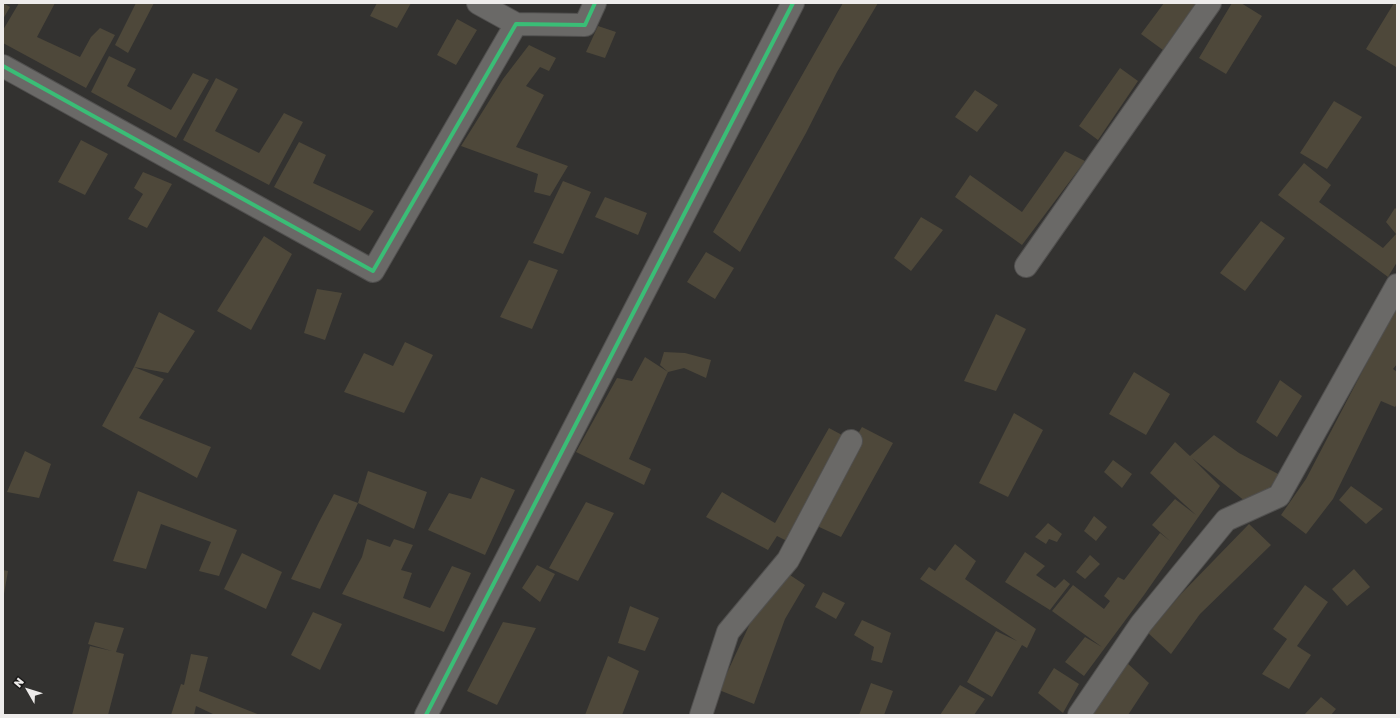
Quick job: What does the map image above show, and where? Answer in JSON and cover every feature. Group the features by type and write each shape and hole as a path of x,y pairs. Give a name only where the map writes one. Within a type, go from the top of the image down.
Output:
{"street":[{"path":"478,3 516,24 585,25 595,3"},
{"path":"426,715 793,3"},
{"path":"1026,266 1210,3"},
{"path":"3,66 373,271 516,24"},
{"path":"1079,715 1141,624 1226,520 1279,496 1397,285"},
{"path":"701,715 728,632 788,560 851,441"}],"building":[{"path":"3,3 10,7 3,19"},
{"path":"19,3 55,3 37,37 80,57 91,37 100,28 115,35 86,88 3,43 3,30"},
{"path":"136,3 154,3 128,53 115,45"},
{"path":"377,3 411,3 397,28 370,16"},
{"path":"843,3 878,3 837,72 806,133 740,252 713,232"},
{"path":"1164,3 1196,3 1163,50 1141,34"},
{"path":"1232,3 1241,3 1262,16 1226,74 1199,58"},
{"path":"1394,3 1397,3 1396,67 1366,49"},
{"path":"457,19 477,30 456,65 437,55"},
{"path":"598,26 616,32 605,58 586,52"},
{"path":"529,45 556,58 549,71 540,67 526,86 544,95 516,147 568,166 550,196 534,192 538,174 461,146 503,79"},
{"path":"109,56 136,69 127,86 171,110 193,73 209,80 176,138 91,92"},
{"path":"1120,68 1138,81 1098,140 1079,126"},
{"path":"216,78 238,89 215,131 259,153 284,113 303,122 269,185 183,140"},
{"path":"975,90 998,105 977,132 955,117"},
{"path":"1334,101 1362,117 1327,169 1300,153"},
{"path":"81,140 108,154 85,195 58,182"},
{"path":"299,142 326,155 313,183 374,211 360,231 274,187"},
{"path":"1065,151 1085,161 1022,245 955,197 970,175 1022,212"},
{"path":"1304,163 1331,185 1319,202 1383,248 1396,234 1386,222 1395,208 1397,210 1397,262 1388,277 1278,195"},
{"path":"143,172 172,184 147,228 128,219 143,194 134,188"},
{"path":"563,181 591,192 563,254 533,243"},
{"path":"605,197 647,213 638,235 595,217"},
{"path":"921,217 943,230 911,271 894,258"},
{"path":"1261,221 1285,238 1245,291 1220,273"},
{"path":"264,236 292,254 251,330 217,311"},
{"path":"706,252 734,268 715,299 687,282"},
{"path":"529,260 558,270 532,329 500,317"},
{"path":"317,289 342,293 325,340 304,333"},
{"path":"1397,305 1397,364 1393,369 1397,372 1397,404 1395,407 1381,401 1333,499 1306,534 1281,515 1306,479"},
{"path":"159,312 195,331 168,373 134,367"},
{"path":"996,314 1026,329 996,391 964,381"},
{"path":"405,342 433,355 404,413 344,392 364,353 393,366"},
{"path":"664,352 685,353 711,360 706,378 684,368 668,372 660,365"},
{"path":"645,357 668,372 629,459 651,469 644,485 576,452 617,378 632,381"},
{"path":"134,367 164,379 139,418 211,447 197,478 102,426"},
{"path":"1134,372 1170,394 1146,435 1109,414"},
{"path":"1280,380 1302,396 1277,437 1256,422"},
{"path":"1014,413 1043,430 1008,497 979,483"},
{"path":"862,427 893,443 841,537 817,526 823,493"},
{"path":"829,428 842,435 815,494 789,542 777,536 768,550 706,517 722,492 775,523"},
{"path":"1214,435 1239,453 1280,475 1267,491 1246,502 1192,458 1220,486 1144,595 1084,676 1065,662 1085,637 1102,647 1052,611 1073,585 1104,609 1110,601 1104,596 1118,577 1124,580 1160,533 1170,541 1152,525 1175,499 1196,515 1150,473 1175,442 1190,456"},
{"path":"25,451 51,464 39,498 7,492"},
{"path":"1113,460 1132,474 1122,488 1104,472"},
{"path":"368,471 427,492 414,529 358,503"},
{"path":"481,477 515,490 485,555 428,530 449,493 471,499"},
{"path":"1351,486 1383,509 1366,524 1339,500"},
{"path":"138,491 237,530 219,576 199,571 211,542 161,524 146,569 113,561"},
{"path":"334,494 358,503 320,589 291,579"},
{"path":"586,502 614,513 578,581 549,568"},
{"path":"1094,516 1107,527 1096,541 1084,531"},
{"path":"1048,523 1062,534 1057,542 1049,539 1046,544 1035,537"},
{"path":"1249,524 1271,545 1200,614 1171,654 1148,633 1181,594"},
{"path":"367,539 390,547 394,539 413,545 401,570 412,573 403,598 430,608 452,566 471,573 444,632 342,594 362,557"},
{"path":"955,544 976,561 965,579 1036,629 1027,648 1022,645 992,697 967,682 996,631 1017,641 920,579 929,567 935,571"},
{"path":"1025,552 1045,566 1036,575 1055,588 1064,579 1070,584 1050,610 1005,582"},
{"path":"242,553 282,572 266,609 224,589"},
{"path":"1090,555 1100,564 1085,579 1076,572"},
{"path":"537,565 555,574 540,602 522,588"},
{"path":"1354,569 1370,587 1347,606 1332,589"},
{"path":"3,570 8,571 4,594 3,594"},
{"path":"784,571 805,585 785,619 754,704 719,690 754,615"},
{"path":"1305,585 1328,602 1297,646 1311,655 1289,689 1262,674 1287,639 1273,629"},
{"path":"823,592 845,603 836,619 815,607"},
{"path":"630,606 659,618 645,651 618,643"},
{"path":"313,612 342,624 320,670 291,655"},
{"path":"862,620 891,633 882,663 871,660 874,647 854,635"},
{"path":"95,622 124,628 116,652 124,654 108,715 72,715 90,646 112,651 88,644"},
{"path":"503,622 536,628 497,705 467,691"},
{"path":"191,654 208,657 199,691 260,715 215,715 196,706 194,715 171,715 181,684 184,685"},
{"path":"608,656 639,671 622,715 585,715"},
{"path":"1126,662 1149,683 1128,715 1091,715"},
{"path":"1054,668 1079,684 1063,713 1038,693"},
{"path":"871,683 893,691 884,715 859,715"},
{"path":"960,685 985,699 974,715 940,715"},
{"path":"1321,697 1336,709 1331,715 1304,715"}],"cycle path":[{"path":"3,66 373,271 516,24 585,25 595,3"},
{"path":"426,715 793,3"}]}
